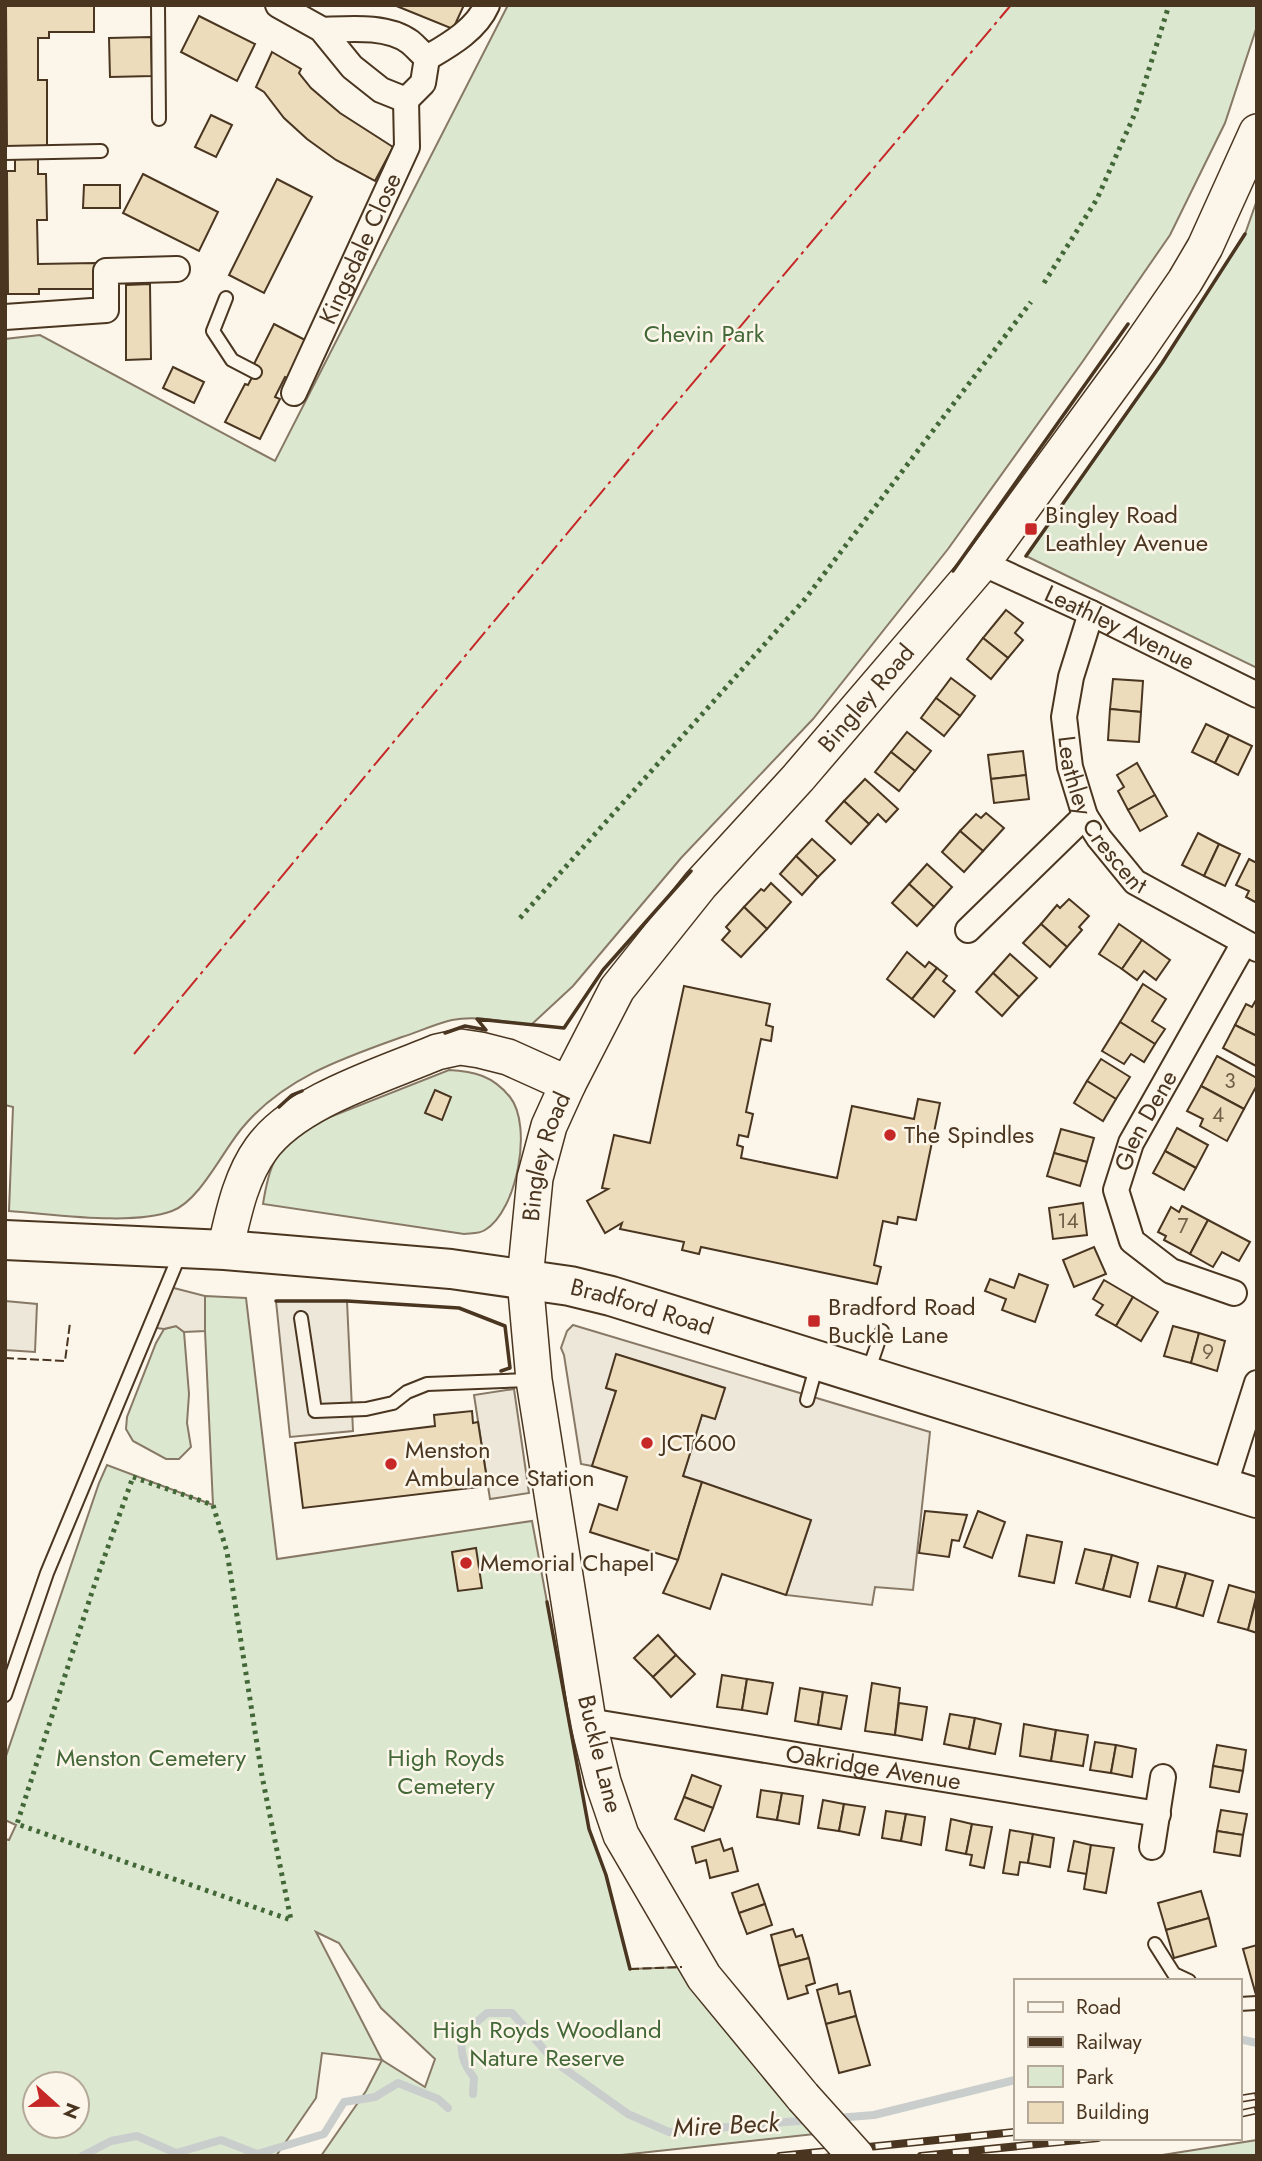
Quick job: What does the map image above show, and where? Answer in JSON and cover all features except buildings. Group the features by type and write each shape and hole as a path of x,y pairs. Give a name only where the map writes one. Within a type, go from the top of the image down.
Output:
{"main road":[{"name":"Bradford Road","path":"5,1241 182,1247 451,1269 595,1291 1240,1492"}],"street":[{"path":"278,5 322,30 352,67 381,90 406,100 423,83 426,58"},
{"path":"426,58 455,41 484,13 487,5"},
{"path":"322,30 383,32 409,41 426,58"},
{"name":"Kingsdale Close","path":"288,390 407,146 406,100"},
{"name":"Bingley Road","path":"526,1279 535,1178 549,1126 617,989 701,885 798,778 982,563 1185,281 1205,247 1257,132"},
{"path":"5,317 106,310 106,271 177,269"},
{"name":"Leathley Avenue","path":"982,563 1257,695"},
{"name":"Leathley Crescent","path":"1091,613 1071,677 1064,717 1070,767 1085,816 1099,838 1135,882 1250,946"},
{"path":"968,930 1085,816"},
{"name":"Glen Dene","path":"1234,1294 1171,1271 1132,1241 1116,1190 1131,1143 1250,946"},
{"path":"225,1250 237,1198 260,1150 277,1130 307,1107 437,1052 460,1047 508,1057 568,1084"},
{"name":"Buckle Lane","path":"526,1279 534,1380 588,1721 603,1782 621,1835 704,1978 856,2156"},
{"path":"1240,1492 1257,1383"},
{"name":"Oakridge Avenue","path":"588,1721 1158,1814"},
{"path":"1152,1847 1164,1777"}],"lane":[{"path":"158,5 159,120"},
{"path":"5,153 101,151"},
{"path":"226,298 213,331 232,360 255,372"},
{"path":"5,1695 47,1573 182,1247"},
{"path":"301,1318 315,1412 366,1409 393,1403 407,1392 427,1384 534,1380"},
{"path":"867,1376 882,1331"},
{"path":"807,1400 818,1361"},
{"path":"1155,1944 1174,1974 1185,1979"}],"green space":[{"name":"Chevin Park","path":"508,5 1257,5 1257,26 1225,123 1170,235 1083,361 948,549 813,719 681,858 573,986 531,1025 481,1019 452,1020 358,1053 296,1083 259,1110 235,1137 192,1197 172,1211 136,1218 114,1218 9,1211 13,1107 5,1105 5,339 40,335 275,461"},
{"path":"1257,200 1257,668 1026,556 1162,363 1245,234"},
{"path":"449,1070 475,1073 490,1079 504,1090 517,1110 521,1147 513,1187 506,1205 485,1230 464,1234 263,1204 274,1162 302,1128"},
{"path":"205,1296 246,1298 277,1559 532,1521 589,1829 606,1875 630,1969 682,1967 815,2134 612,2156 321,2156 366,2091 382,2060 322,2053 316,2098 276,2156 5,2156 5,1839 9,1840 16,1825 5,1820 5,1759 107,1465 213,1505","holes":["316,1932 339,1943 381,2008 435,2059 425,2087 382,2060"]},
{"path":"176,1326 184,1332 189,1394 187,1423 191,1447 179,1459 166,1459 133,1441 126,1429 127,1417 156,1343 164,1329"},
{"path":"1257,2140 1257,2156 1156,2156"}],"shaded area":[{"path":"166,1286 205,1296 205,1331 184,1332 176,1326 164,1329 149,1327"},
{"path":"5,1301 37,1304 35,1352 5,1350"},
{"path":"276,1301 347,1301 353,1431 290,1437"},
{"path":"573,1325 930,1432 913,1590 875,1587 872,1605 786,1595 811,1520 683,1476 702,1415 715,1418 725,1388 618,1355 606,1388 616,1391 592,1466 581,1464 561,1348 567,1331"},
{"path":"514,1389 529,1493 490,1499 474,1395"}],"waterway":[{"name":"Mire Beck","path":"473,2094 474,2078 463,2058 462,2035 487,2013 512,2013 555,2062 628,2114 669,2132 810,2120"},
{"name":"Mire Beck","path":"1241,2039 1257,2043"},
{"name":"Mire Beck","path":"837,2118 874,2115 1014,2080"},
{"name":"Mire Beck","path":"82,2156 111,2141 137,2136 176,2153 221,2140 257,2154 324,2134 344,2102 375,2097 398,2083 438,2099 448,2108"}],"railway":[{"path":"1241,2099 1257,2096"},
{"path":"1241,2114 1257,2110"},
{"path":"780,2156 1014,2132"},
{"path":"921,2156 1078,2140"}],"hedge":[{"path":"1044,283 1097,199 1136,111 1169,5"},
{"path":"520,918 805,599 1031,302"},
{"path":"133,1477 213,1505 227,1552 262,1776 291,1920 17,1824 93,1589 133,1477"}],"fence":[{"path":"5,1358 65,1361 70,1323"},
{"path":"630,1969 682,1967"}],"wall":[{"path":"1026,556 1162,363 1245,234"},
{"path":"953,571 1128,324"},
{"path":"445,1033 465,1026 486,1030 477,1019 564,1028 603,970 691,871"},
{"path":"279,1107 292,1095 302,1091"},
{"path":"276,1301 347,1301 459,1308 505,1326 510,1368 501,1371"},
{"path":"547,1602 589,1829 606,1875 630,1969"}],"power":[{"path":"134,1054 1011,5"}],"place":[{"name":"Bingley Road Leathley Avenue","path":"1031,529"},
{"name":"The Spindles","path":"890,1135"},
{"name":"Bradford Road Buckle Lane","path":"814,1321"},
{"name":"JCT600","path":"647,1443"},
{"name":"Menston Ambulance Station","path":"391,1464"},
{"name":"Memorial Chapel","path":"466,1563"}],"park label":[{"name":"Menston Cemetery","path":"151,1758"},
{"name":"High Royds Cemetery","path":"446,1772"},
{"name":"High Royds Woodland Nature Reserve","path":"547,2044"}]}
